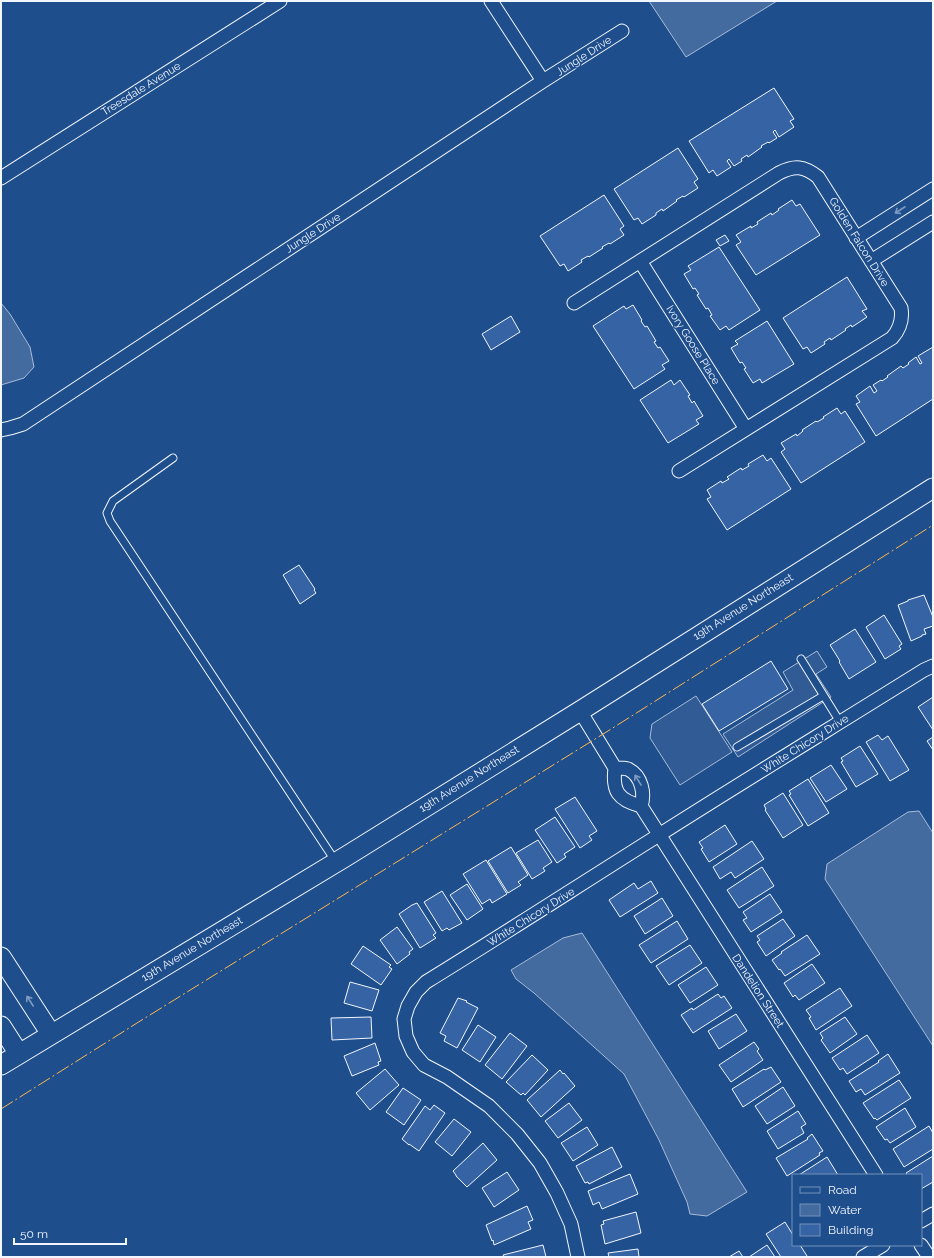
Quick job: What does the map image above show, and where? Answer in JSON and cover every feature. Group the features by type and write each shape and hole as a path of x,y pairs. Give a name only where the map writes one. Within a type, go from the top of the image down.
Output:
{"street":[{"name":"Treesdale Avenue","path":"1,178 280,1"},
{"path":"491,1 543,81"},
{"name":"Jungle Drive","path":"1,430 23,424 543,81 622,31"},
{"name":"Golden Falcon Drive","path":"574,303 779,173 790,168 801,168 810,170 818,177 901,308 901,324 892,338 679,471"},
{"path":"856,238 933,189"},
{"path":"871,261 933,222"},
{"name":"Ivory Goose Place","path":"640,261 746,429"},
{"name":"19th Avenue Northeast","path":"1,1065 336,862 933,488"},
{"name":"White Chicory Drive","path":"578,1257 571,1224 557,1193 540,1163 517,1134 489,1106 447,1077 424,1065 413,1052 406,1036 404,1019 408,1006 416,992 426,982 498,938 659,835 924,670 933,666"},
{"path":"580,710 616,768 614,780 615,789 621,798 629,803 640,806 643,799 642,787 637,776 628,769 616,768"},
{"name":"Dandelion Street","path":"640,806 875,1174"},
{"path":"1,957 51,1034"},
{"path":"1,1026 19,1054"},
{"path":"922,1220 933,1214"},
{"path":"863,1257 881,1246"},
{"path":"922,1246 929,1257"}],"lane":[{"path":"173,458 113,501 107,513 110,521 336,862"},
{"path":"801,660 840,722"},
{"path":"737,747 823,696"}],"shaded area":[{"path":"817,651 827,667 816,674 831,697 738,757 723,734 793,690 783,672"},
{"path":"696,696 732,752 680,785 650,738 652,724"}],"water":[{"path":"649,1 777,1 686,57"},
{"path":"1,303 10,314 30,347 34,367 24,378 1,385"},
{"path":"919,811 933,833 933,1046 825,879 827,864 908,812"},
{"path":"582,933 747,1192 707,1216 690,1214 687,1202 659,1140 624,1074 534,993 516,979 511,970 563,938"}],"building":[{"path":"774,88 794,119 790,121 794,127 779,137 775,130 773,132 777,138 761,146 762,147 748,157 747,155 741,159 742,161 734,166 729,159 727,161 731,167 717,176 713,170 709,173 689,141"},
{"path":"678,148 698,179 694,182 698,188 676,200 677,201 663,211 662,209 642,224 638,218 634,220 614,189"},
{"path":"604,195 624,226 620,229 624,235 602,247 603,248 589,257 588,256 581,260 582,262 568,271 564,264 560,266 540,236"},
{"path":"792,200 796,206 800,204 820,235 756,275 736,245 741,242 736,235 751,226 751,228 758,224 757,222 771,213 772,215"},
{"path":"725,235 729,241 720,246 716,240"},
{"path":"719,247 760,310 729,330 726,326 720,330 710,316 712,315 708,308 706,309 697,295 699,294 695,288 693,289 684,274 691,270 688,266"},
{"path":"847,277 867,309 862,311 867,317 852,327 851,325 831,340 830,338 824,342 825,344 811,353 807,347 803,349 783,318"},
{"path":"633,305 642,320 641,321 645,327 647,326 656,341 654,342 658,348 660,347 669,361 662,365 665,369 634,389 593,326 624,306 626,309"},
{"path":"511,316 520,332 491,350 482,334"},
{"path":"767,321 794,364 762,383 760,379 753,383 744,369 746,368 742,362 740,363 731,348 738,344 735,341"},
{"path":"933,347 933,399 876,436 856,404 860,402 856,396 870,386 874,393 877,391 873,385 888,377 887,376 901,366 903,368 916,357 920,364 922,363 918,356"},
{"path":"671,380 674,385 680,380 690,395 688,396 692,403 694,401 703,416 696,420 699,424 668,443 640,400"},
{"path":"837,408 841,414 845,411 865,442 801,483 781,452 785,449 781,443 796,434 797,436 803,431 802,430 824,418 823,417"},
{"path":"763,455 767,461 771,458 791,489 727,530 707,499 711,497 707,490 721,481 722,483 729,479 727,477 741,468 742,470 749,466 748,464"},
{"path":"299,565 315,589 314,590 316,593 300,604 283,575"},
{"path":"924,595 933,617 933,626 924,629 926,634 911,641 898,605"},
{"path":"884,615 902,644 899,646 901,649 885,659 866,627"},
{"path":"855,629 876,662 849,679 830,645"},
{"path":"771,661 788,689 719,731 702,704"},
{"path":"933,697 933,730 918,707"},
{"path":"878,735 882,740 888,736 909,770 890,781 866,742"},
{"path":"933,737 933,750 927,741"},
{"path":"860,746 878,774 856,787 841,762 843,761 841,758"},
{"path":"831,765 847,789 826,802 810,778"},
{"path":"808,779 829,813 808,826 789,795 791,794 789,791"},
{"path":"783,793 803,825 783,838 765,810 764,805"},
{"path":"575,797 597,831 589,836 592,840 580,848 555,809"},
{"path":"555,817 575,847 564,854 566,857 557,863 535,830"},
{"path":"725,825 737,844 709,862 701,849 703,848 699,842"},
{"path":"538,840 552,862 543,868 545,871 532,879 516,853"},
{"path":"752,841 764,859 735,878 731,872 720,879 713,867"},
{"path":"511,847 528,875 518,882 521,885 508,893 488,861"},
{"path":"486,860 507,894 492,903 490,899 482,904 463,874"},
{"path":"762,867 774,886 739,908 727,890"},
{"path":"651,881 658,893 620,917 609,900 634,883 638,889"},
{"path":"467,884 483,909 467,920 450,895"},
{"path":"442,891 462,923 449,930 447,928 442,931 424,902"},
{"path":"770,894 782,912 751,932 743,920 747,918 743,912"},
{"path":"662,898 673,916 645,934 634,916"},
{"path":"417,903 436,933 433,935 436,938 420,948 399,914"},
{"path":"783,919 795,936 766,956 757,942 760,940 757,936"},
{"path":"677,921 688,939 651,963 639,945"},
{"path":"397,927 413,949 409,952 410,954 397,964 380,940"},
{"path":"807,935 820,954 785,976 772,960 782,953 781,952"},
{"path":"690,945 702,963 669,985 656,966"},
{"path":"363,946 391,965 389,967 392,969 381,985 351,964"},
{"path":"812,964 825,983 799,1000 795,995 793,997 784,983"},
{"path":"706,967 718,985 690,1003 678,985"},
{"path":"350,982 379,990 372,1011 344,1003"},
{"path":"840,988 852,1006 816,1030 809,1018 811,1017 806,1010"},
{"path":"718,994 721,998 724,996 732,1008 693,1033 681,1015 692,1008 693,1010"},
{"path":"458,998 467,1001 466,1002 478,1008 457,1048 444,1041 446,1036 440,1033"},
{"path":"736,1014 747,1031 719,1049 708,1031"},
{"path":"371,1017 372,1038 332,1040 331,1018"},
{"path":"845,1017 857,1034 830,1053 821,1040 823,1038 820,1033"},
{"path":"478,1025 496,1037 480,1062 462,1050"},
{"path":"510,1033 527,1046 502,1079 485,1065"},
{"path":"867,1035 879,1053 847,1074 843,1068 840,1070 832,1058"},
{"path":"754,1042 759,1049 757,1051 763,1060 731,1082 719,1065"},
{"path":"375,1043 381,1061 378,1062 379,1065 352,1076 344,1056"},
{"path":"888,1054 900,1073 865,1095 861,1089 856,1092 849,1081 879,1062 878,1061"},
{"path":"532,1055 548,1070 525,1095 523,1093 521,1095 506,1082"},
{"path":"771,1067 781,1082 743,1107 732,1089 764,1069 765,1070"},
{"path":"385,1069 399,1085 370,1110 356,1093"},
{"path":"560,1070 575,1086 541,1117 527,1100"},
{"path":"899,1080 911,1098 877,1120 875,1118 874,1119 863,1103"},
{"path":"783,1087 795,1106 767,1124 755,1106"},
{"path":"403,1088 421,1100 404,1125 386,1112"},
{"path":"569,1103 582,1120 558,1138 545,1121"},
{"path":"434,1105 445,1113 419,1151 402,1139 425,1106 430,1110"},
{"path":"905,1108 916,1127 890,1143 887,1139 885,1140 876,1127"},
{"path":"798,1111 806,1124 801,1127 804,1133 778,1149 767,1131"},
{"path":"454,1119 471,1132 452,1156 435,1142"},
{"path":"929,1126 933,1133 933,1149 904,1167 893,1149"},
{"path":"587,1127 598,1145 573,1161 561,1143"},
{"path":"812,1134 823,1151 819,1153 820,1155 787,1176 776,1158 808,1139 807,1138"},
{"path":"483,1143 497,1160 467,1187 453,1171"},
{"path":"612,1147 622,1167 589,1184 588,1182 585,1183 576,1166"},
{"path":"933,1156 933,1182 922,1188 922,1174 906,1173"},
{"path":"827,1157 837,1174 801,1174"},
{"path":"507,1172 519,1190 494,1207 482,1188"},
{"path":"630,1174 638,1194 602,1209 599,1202 593,1205 588,1191"},
{"path":"527,1206 533,1220 528,1222 531,1229 494,1245 486,1225"},
{"path":"636,1212 641,1233 605,1244 601,1225 604,1224 603,1221"},
{"path":"785,1222 792,1233 792,1246 801,1246 807,1256 781,1257 766,1234"},
{"path":"543,1245 546,1257 504,1257 503,1255"},
{"path":"767,1245 775,1257 749,1257"},
{"path":"638,1249 639,1257 609,1257 608,1253"},
{"path":"739,1251 743,1257 729,1257"}],"power":[{"path":"1,1109 608,731 933,525"}]}
